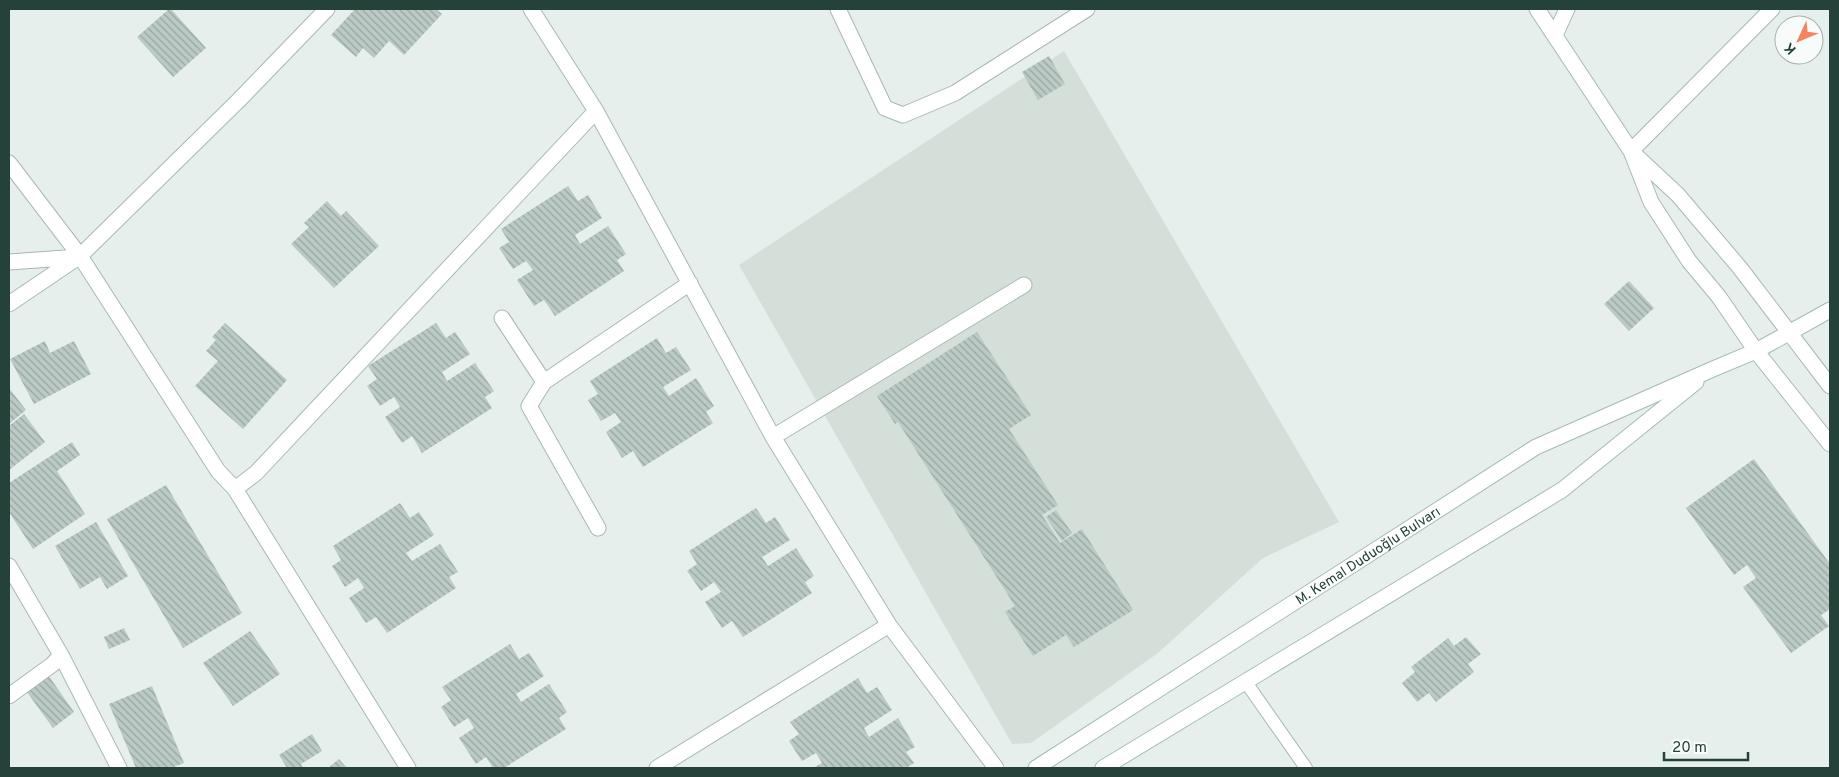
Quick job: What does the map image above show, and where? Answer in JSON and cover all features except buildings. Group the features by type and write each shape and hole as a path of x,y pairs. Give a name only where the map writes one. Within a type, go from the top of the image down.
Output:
{"street":[{"path":"9,304 80,256 239,100 327,9"},
{"path":"531,9 596,111 773,437 889,625 996,768"},
{"path":"838,9 885,108 903,115 955,93 1087,9"},
{"path":"1537,9 1631,151 1651,202 1689,261 1719,297 1756,351 1830,444"},
{"path":"1555,35 1567,9"},
{"path":"1631,151 1772,9"},
{"path":"235,489 256,474 596,111"},
{"path":"1631,151 1678,195 1740,268 1830,386"},
{"path":"9,163 80,256 218,471 235,489 408,768"},
{"path":"9,262 80,256"},
{"path":"598,528 529,406 544,382 690,283"},
{"path":"773,437 1024,285"},
{"name":"M. Kemal Duduoğlu Bulvarı","path":"1036,768 1536,447 1756,351 1830,310"},
{"path":"502,318 544,382"},
{"name":"M. Kemal Duduoğlu Bulvarı","path":"1103,768 1562,490 1713,369"},
{"path":"9,566 61,655 119,768"},
{"path":"656,768 889,625"},
{"path":"9,696 53,664 61,655"}],"lane":[{"path":"1245,681 1306,768"}],"shaded area":[{"path":"1064,51 1339,522 1263,558 1158,653 1031,743 1012,744 739,265"}]}
